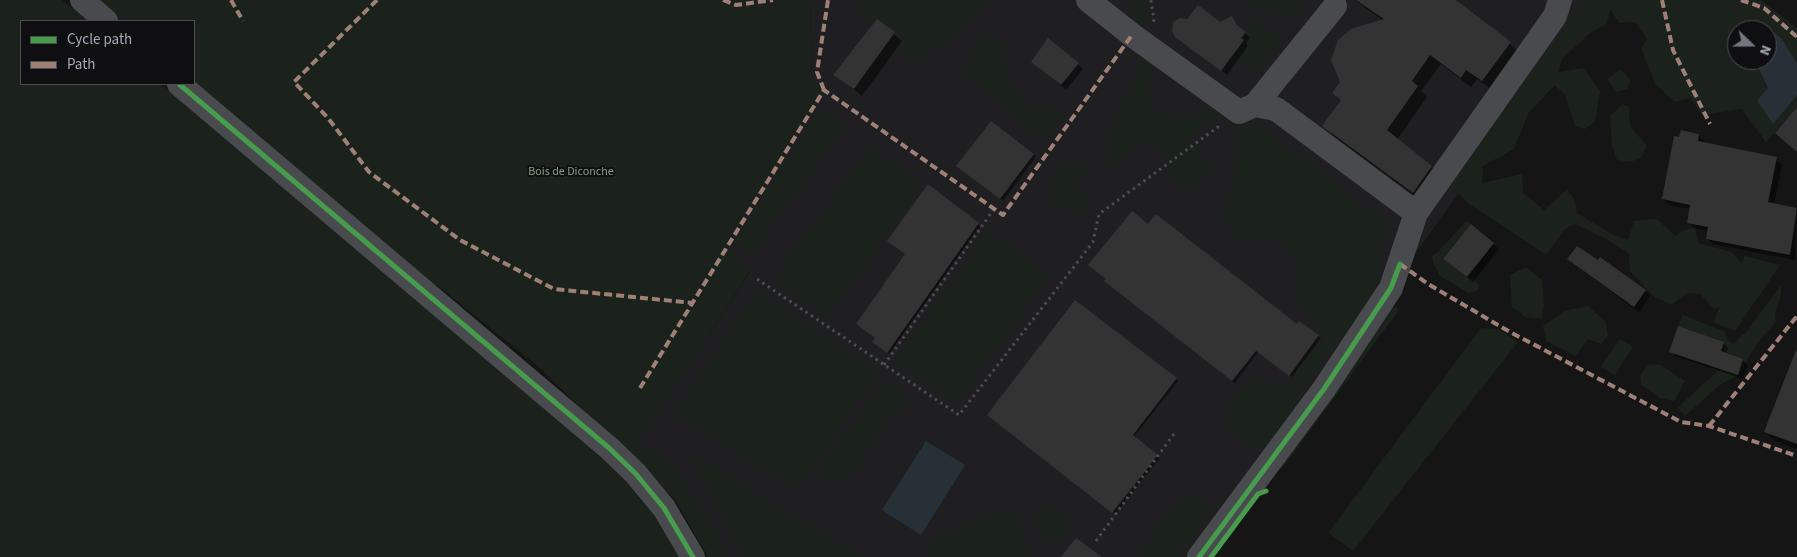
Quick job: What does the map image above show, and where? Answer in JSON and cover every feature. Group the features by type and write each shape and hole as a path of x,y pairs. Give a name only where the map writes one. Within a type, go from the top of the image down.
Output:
{"street":[{"path":"82,0 105,20"},
{"path":"1088,0 1132,35 1247,108 1276,108 1416,213"},
{"path":"1199,557 1324,389 1390,288 1400,264 1416,213 1555,16 1560,0"},
{"path":"1247,108 1335,6"},
{"path":"180,85 610,448 635,473 664,508 693,557"}],"path":[{"path":"756,280 959,415 1093,242 1100,214 1247,108"},
{"path":"884,365 994,209"},
{"path":"1096,541 1176,431"}],"shaded area":[{"path":"810,0 1596,0 1199,557 720,557 637,446 750,272 725,250 823,90 812,80"},
{"path":"1777,35 1782,39 1797,64 1797,95 1773,124 1757,100 1768,88 1760,70 1777,70"},
{"path":"926,441 965,465 921,535 882,510"}],"green space":[{"path":"0,0 62,0 87,20 20,20 20,85 162,85 643,491 682,557 0,557"},
{"name":"Bois de Diconche","path":"95,0 810,0 812,80 824,90 725,250 750,271 638,446 659,454 699,501 729,557 708,557 676,501 540,368 438,286 367,237 195,84 195,20 119,20"},
{"path":"864,0 988,0 949,41 911,62 900,52 906,30 857,19"},
{"path":"1134,0 1146,0 1149,12 1146,27 1139,32 1129,17"},
{"path":"1244,0 1296,0 1304,11 1290,20 1272,8 1249,8"},
{"path":"1585,0 1761,0 1797,28 1797,107 1766,142 1742,109 1703,115 1690,98 1675,102 1656,85 1641,49 1647,39 1635,22 1619,23 1611,10 1606,24 1589,34 1562,59 1558,72 1583,68 1600,91 1595,122 1585,129 1575,126 1565,95 1555,85 1529,112 1514,149 1483,166 1482,183 1522,174 1523,193 1544,210 1567,189 1575,201 1577,213 1612,234 1628,240 1634,221 1657,219 1675,236 1695,227 1698,243 1732,252 1741,263 1745,256 1780,265 1735,331 1713,322 1720,307 1714,309 1700,294 1687,293 1672,305 1654,297 1630,271 1629,254 1608,240 1575,224 1565,229 1546,255 1472,206 1450,187 1454,178"},
{"path":"1254,20 1282,39 1255,75 1230,58"},
{"path":"986,33 1002,48 1008,82 1033,111 1054,104 1066,117 1047,137 1033,133 1009,108 966,78 972,45"},
{"path":"1141,42 1151,59 1149,101 1161,115 1178,120 1199,112 1217,97 1232,107 1190,140 1213,165 1199,185 1174,186 1163,148 1139,143 1120,169 1107,165 1109,136 1116,107 1132,90"},
{"path":"1621,69 1630,80 1628,89 1617,92 1607,79"},
{"path":"1622,104 1629,107 1630,126 1647,146 1641,158 1630,162 1617,160 1612,145 1610,117"},
{"path":"820,109 844,127 751,257 733,244"},
{"path":"1236,121 1265,129 1386,222 1377,286 1348,330 1297,398 1295,408 1274,443 1258,449 1242,441 1225,428 1224,420 1237,391 1251,380 1269,380 1286,388 1323,337 1319,324 1297,302 1297,267 1279,240 1238,239 1222,216 1235,168"},
{"path":"870,147 923,183 830,317 772,280"},
{"path":"1069,163 1080,163 1089,167 1075,188 1094,202 1087,211 1079,213 1057,207 1049,197 1051,183 1059,169"},
{"path":"1466,221 1471,224 1443,259 1480,285 1476,291 1468,293 1440,276 1433,263 1432,256"},
{"path":"988,230 1051,274 956,405 894,363"},
{"path":"1526,267 1542,280 1544,304 1542,319 1525,317 1512,307 1510,275"},
{"path":"1781,285 1781,295 1775,313 1776,322 1758,342 1738,375 1721,384 1685,416 1677,408 1720,369 1724,342 1678,326 1683,315 1724,331 1727,340 1733,344 1748,330"},
{"path":"756,289 878,370 799,491 675,415"},
{"path":"1588,306 1606,322 1608,336 1601,344 1588,339 1576,356 1546,341 1543,326 1564,311"},
{"path":"1396,307 1399,310 1281,470 1277,463 1391,308"},
{"path":"1481,328 1498,329 1518,342 1353,551 1328,533"},
{"path":"1620,339 1633,347 1615,375 1601,367"},
{"path":"1649,364 1661,365 1685,381 1674,401 1659,398 1641,384 1640,375"},
{"path":"899,385 908,397 890,416 860,464 833,485 820,481 823,466 870,399 882,386"},
{"path":"694,455 859,557 744,557 692,460"},
{"path":"1190,496 1212,503 1209,515 1177,557 1140,557 1164,518"},
{"path":"1050,504 1067,514 1072,528 1060,541 1040,536 1032,526 1039,506"},
{"path":"992,511 1018,514 1030,557 925,557 938,538"}],"building":[{"path":"1356,0 1456,0 1511,42 1482,81 1466,70 1461,78 1430,55 1412,81 1418,86 1387,130 1432,166 1413,193 1322,126 1341,100 1332,93 1340,82 1331,60 1338,40 1351,29 1384,19"},
{"path":"1198,5 1220,22 1232,16 1237,25 1246,32 1241,38 1244,40 1221,71 1175,37 1172,31 1173,22 1180,18 1187,19"},
{"path":"877,19 895,32 854,89 833,75"},
{"path":"1048,38 1079,63 1061,85 1031,62"},
{"path":"1797,107 1797,152 1775,133"},
{"path":"991,121 1034,154 1000,199 956,166"},
{"path":"1681,130 1699,134 1698,141 1777,157 1768,202 1797,208 1790,255 1706,239 1708,227 1687,223 1690,205 1662,199 1674,136 1679,137"},
{"path":"928,184 979,223 887,353 872,342 875,338 856,324 905,254 887,241"},
{"path":"1132,211 1148,224 1156,214 1297,324 1299,321 1319,335 1289,376 1256,351 1232,381 1104,281 1106,279 1088,265"},
{"path":"1471,224 1494,243 1467,277 1443,259"},
{"path":"1577,246 1598,260 1600,257 1646,290 1634,307 1567,259"},
{"path":"1075,300 1177,378 1133,435 1158,455 1112,513 987,415"},
{"path":"1678,326 1724,342 1721,351 1743,359 1738,375 1669,352"},
{"path":"1797,351 1797,444 1764,432"},
{"path":"1076,538 1102,557 1061,557"}],"marked path":[{"path":"231,0 243,21"},
{"path":"377,0 294,82 328,118 369,172 460,240 554,289 693,303"},
{"path":"723,0 736,5 773,0"},
{"path":"824,90 817,72 828,0"},
{"path":"1662,0 1673,50 1710,124"},
{"path":"1741,0 1764,8 1797,37"},
{"path":"640,388 824,90 1003,215 1132,35"},
{"path":"1400,264 1428,284 1510,332 1681,422 1709,426 1797,456"},
{"path":"1709,426 1797,316"}],"cycle path":[{"path":"180,85 609,448 635,473 664,508 693,557"},
{"path":"1199,557 1324,389 1391,288 1400,264"},
{"path":"1211,557 1258,494 1266,491"}]}
